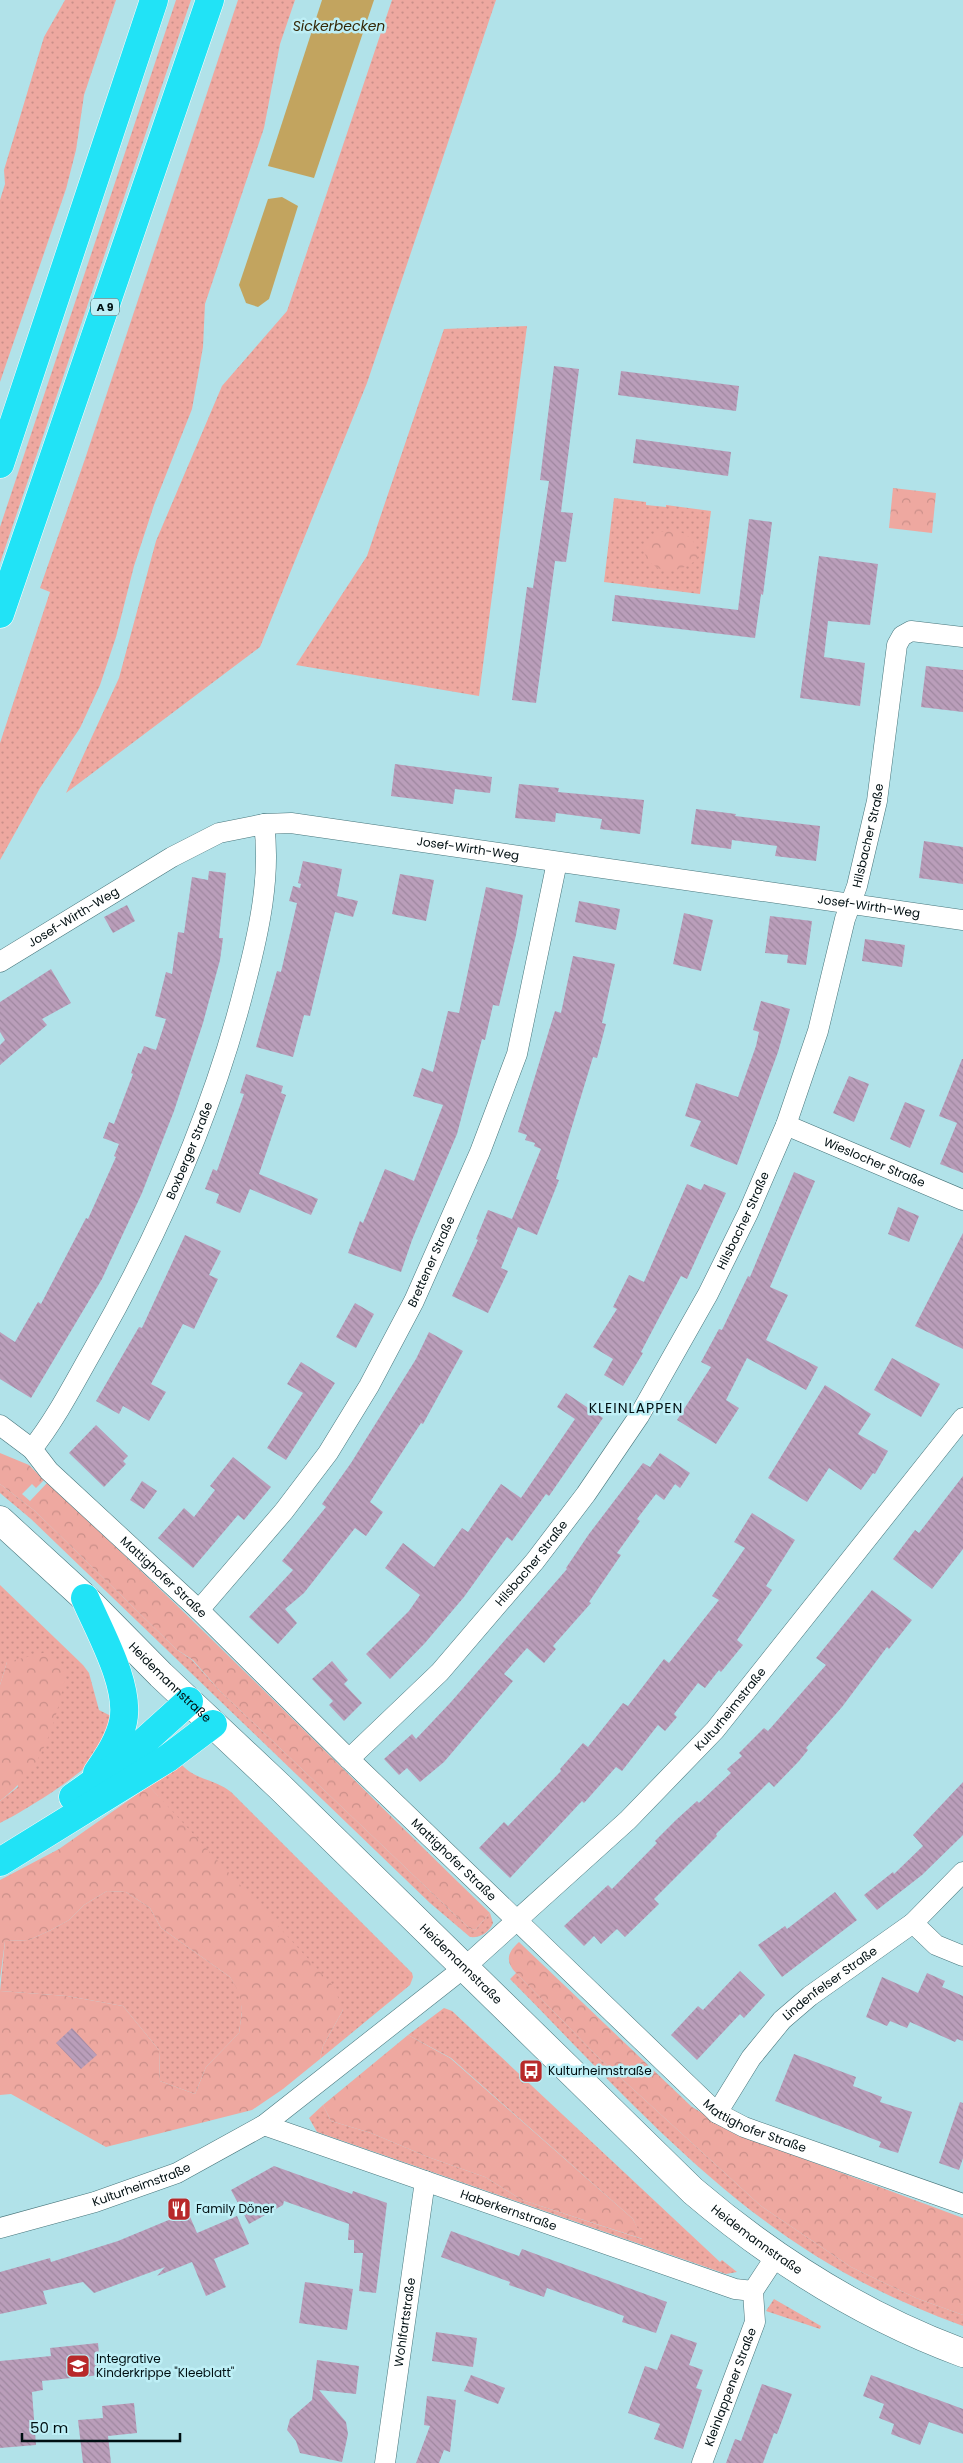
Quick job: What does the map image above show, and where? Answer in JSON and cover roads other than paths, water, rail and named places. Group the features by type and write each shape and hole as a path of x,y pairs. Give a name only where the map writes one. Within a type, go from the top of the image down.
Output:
{"highway":[{"path":"0,464 154,0"},
{"name":"A 9","path":"0,614 210,0"},
{"path":"85,1598 122,1686 125,1710 123,1723 111,1752 90,1785"},
{"path":"0,1841 38,1820 118,1765 189,1701"},
{"path":"0,1862 168,1758 213,1724"}],"main road":[{"name":"Heidemannstraße","path":"0,1520 85,1598 693,2191 733,2225 831,2292 879,2318 963,2353"}],"street":[{"name":"Hilsbacher Straße","path":"348,1759 440,1672 535,1561 586,1494 638,1416 708,1294 748,1212 786,1125 818,1031 850,904 857,886 877,801 896,645 902,636 911,631 963,637"},
{"name":"Josef-Wirth-Weg","path":"2,961 172,857 219,833 264,824 291,824 963,920"},
{"name":"Boxberger Straße","path":"32,1449 78,1376 145,1252 168,1204 222,1064 237,1018 257,930 267,859 264,824"},
{"name":"Brettener Straße","path":"199,1610 284,1511 328,1453 369,1386 414,1301 480,1152 517,1054 557,862"},
{"name":"Wieslocher Straße","path":"786,1125 963,1200"},
{"name":"Kulturheimstraße","path":"0,2228 95,2202 177,2173 264,2125 465,1967 628,1820 715,1730 963,1418"},
{"name":"Mattighofer Straße","path":"0,1425 32,1449 49,1471 199,1610 348,1759 518,1920 717,2113 744,2127 963,2204"},
{"name":"Lindenfelser Straße","path":"717,2113 751,2058 782,2020 810,1996 913,1923 963,1872"},
{"path":"913,1923 936,1945 963,1956"},
{"name":"Haberkernstraße","path":"264,2125 735,2289 753,2292"},
{"name":"Wohlfartstraße","path":"385,2463 424,2181"},
{"path":"753,2292 776,2256"},
{"name":"Kleinlappener Straße","path":"702,2463 755,2322 753,2292"}],"water":[{"name":"Sickerbecken","path":"322,0 374,0 314,178 268,166"},
{"path":"282,197 298,206 269,299 258,307 246,303 239,285 268,199"}],"place":[{"name":"Kulturheimstraße","path":"531,2071"},
{"name":"Family Döner","path":"179,2209"},
{"name":"Integrative Kinderkrippe \"Kleeblatt\"","path":"78,2366"}],"district":[{"name":"KLEINLAPPEN","path":"636,1408"}]}
